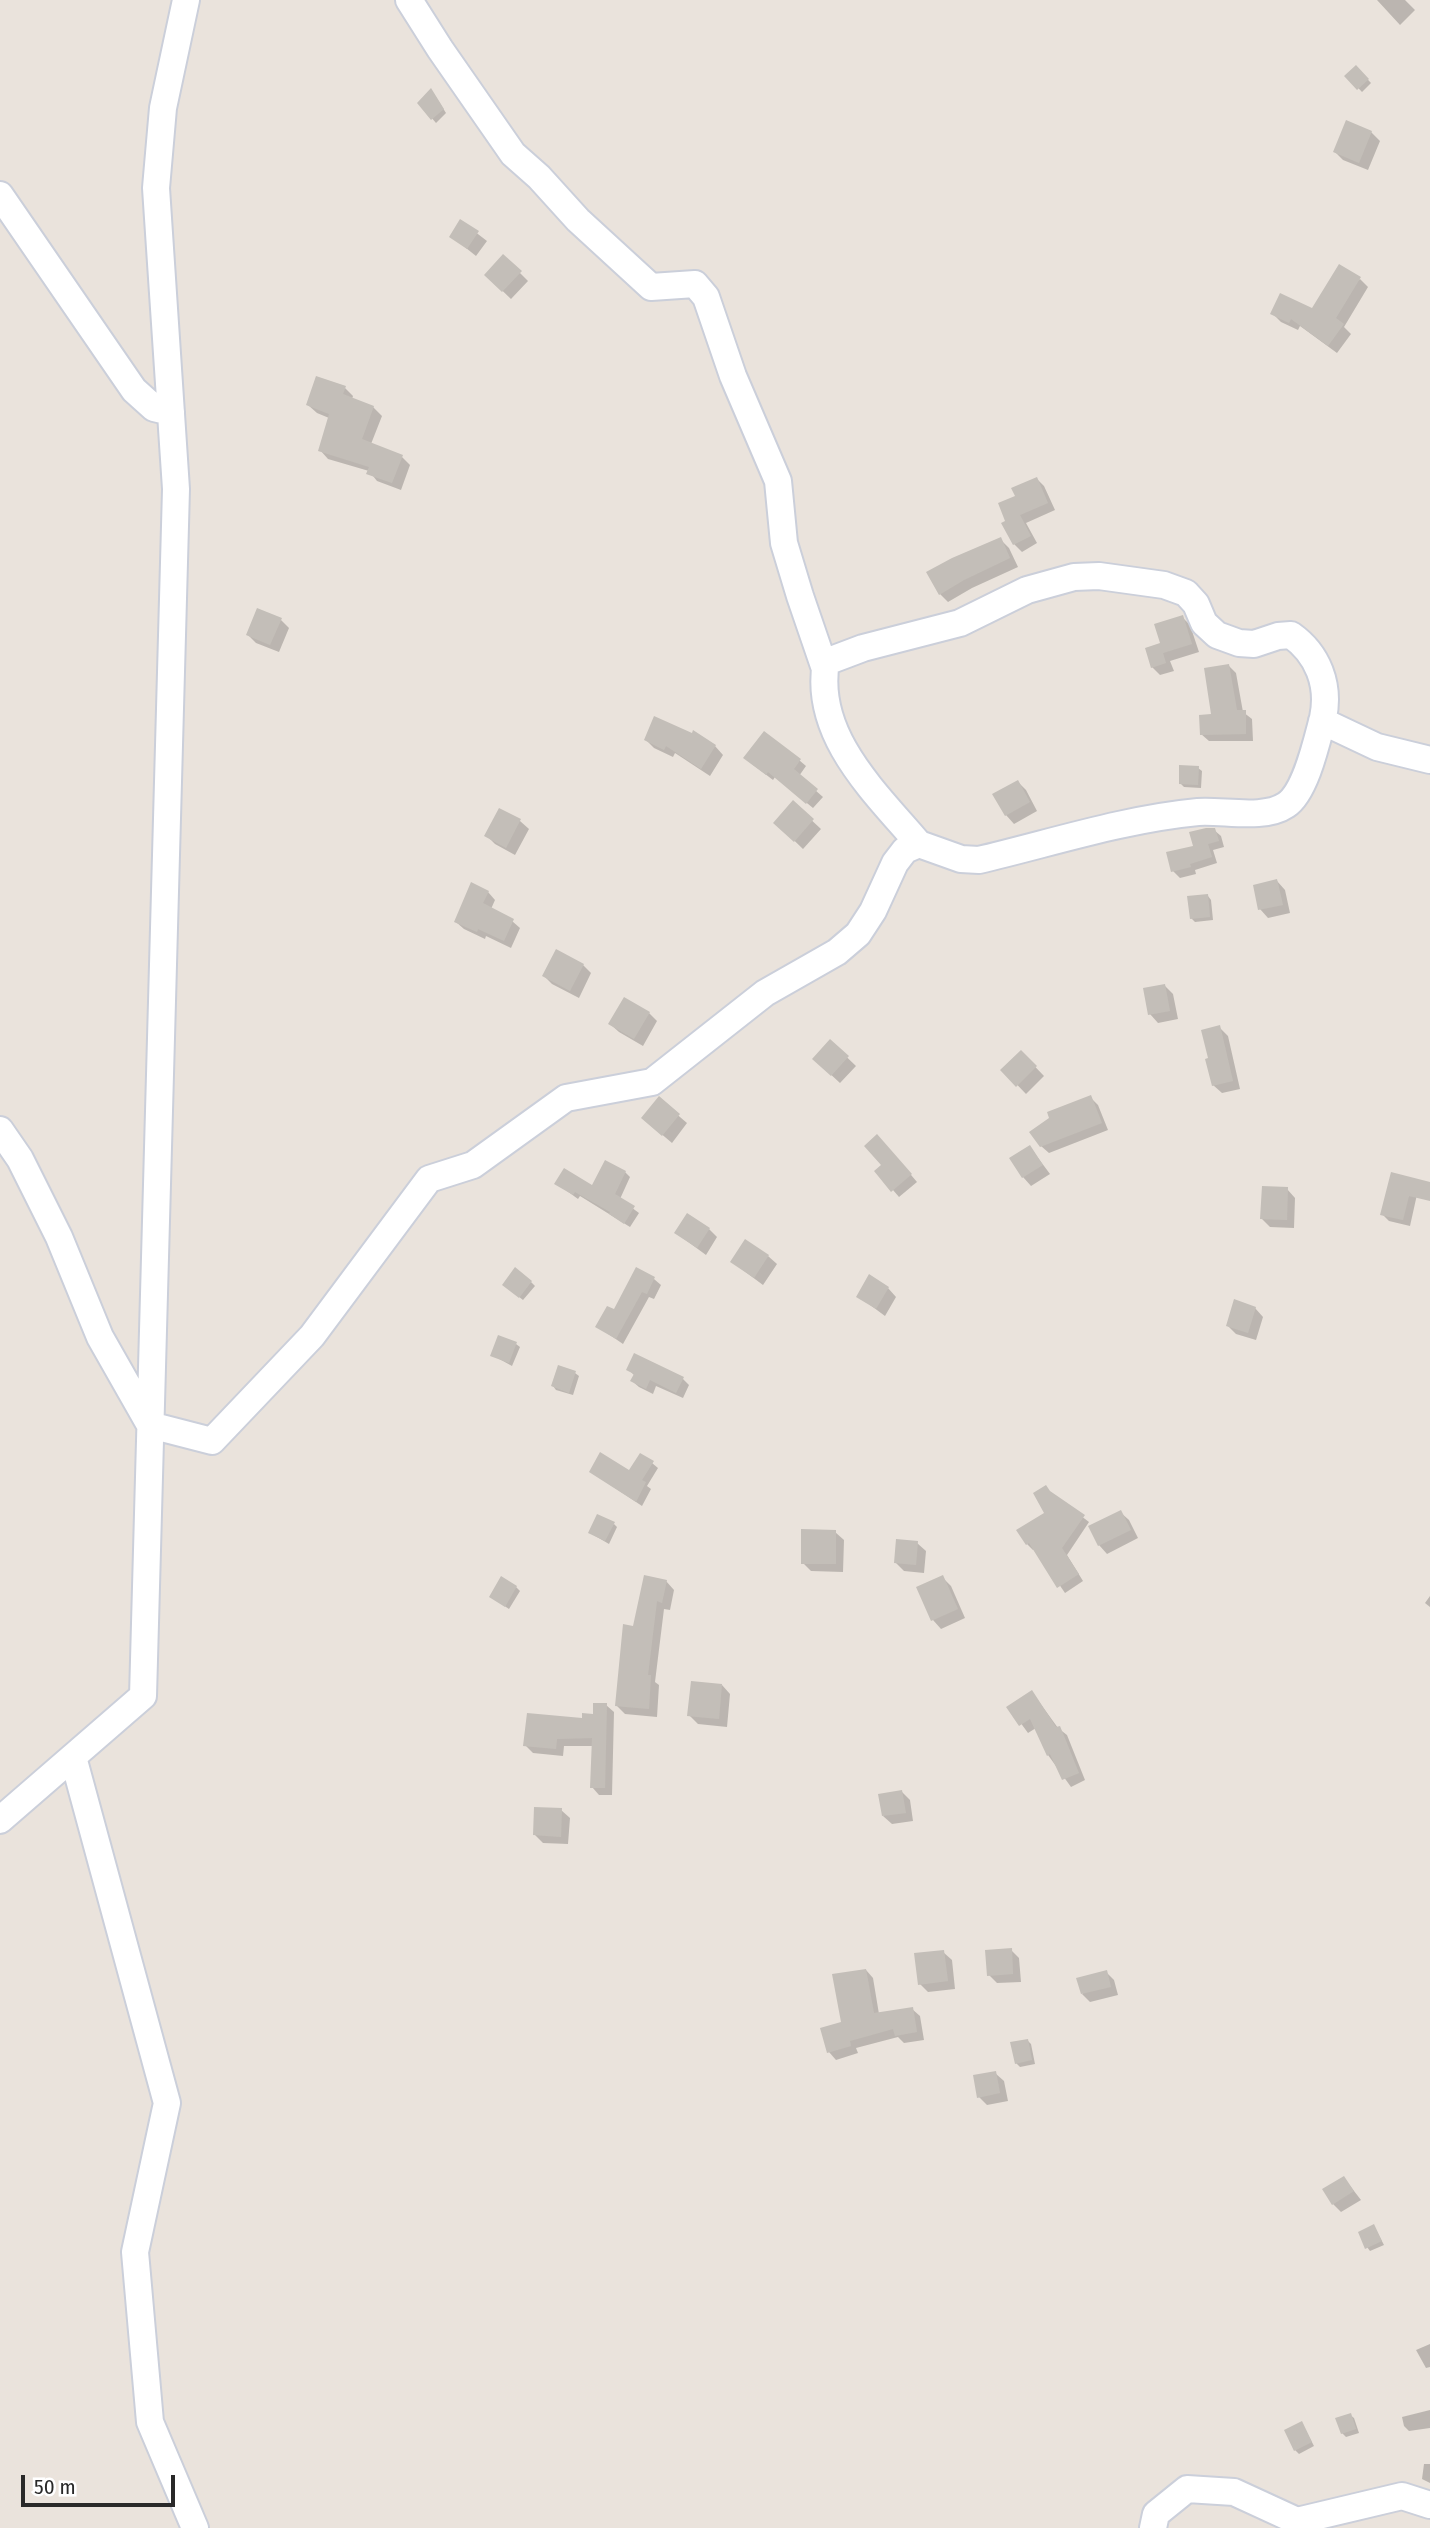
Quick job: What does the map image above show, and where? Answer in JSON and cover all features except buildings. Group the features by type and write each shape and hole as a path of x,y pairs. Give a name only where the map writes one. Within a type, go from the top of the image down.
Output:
{"street":[{"path":"0,1820 143,1696 176,489 156,188 163,108 186,0"},
{"path":"409,0 513,154 540,177 579,220 651,287 695,285 706,297 733,376 778,481 784,542 825,669"},
{"path":"0,195 134,390 154,408 171,412"},
{"path":"1099,576 1164,585 1185,593 1196,604 1204,623 1217,635 1240,643 1254,643 1291,635 1306,645 1319,665 1326,703 1303,783 1289,804 1276,811 1232,814 1200,812 1139,821 979,860 961,859 919,844 859,771 835,734 823,685 825,669 826,662 863,648 960,623 1027,590 1074,577 1099,576"},
{"path":"1322,721 1377,747 1430,760"},
{"path":"0,1130 20,1159 59,1237 100,1337 150,1425 212,1441 312,1336 429,1179 474,1165 566,1098 652,1082 765,993 837,952 858,934 873,911 895,863 905,850 919,844"},
{"path":"73,1757 167,2103 135,2252 150,2422 195,2528"},
{"path":"1153,2528 1156,2514 1187,2489 1234,2492 1297,2521 1402,2496 1430,2505"}]}
